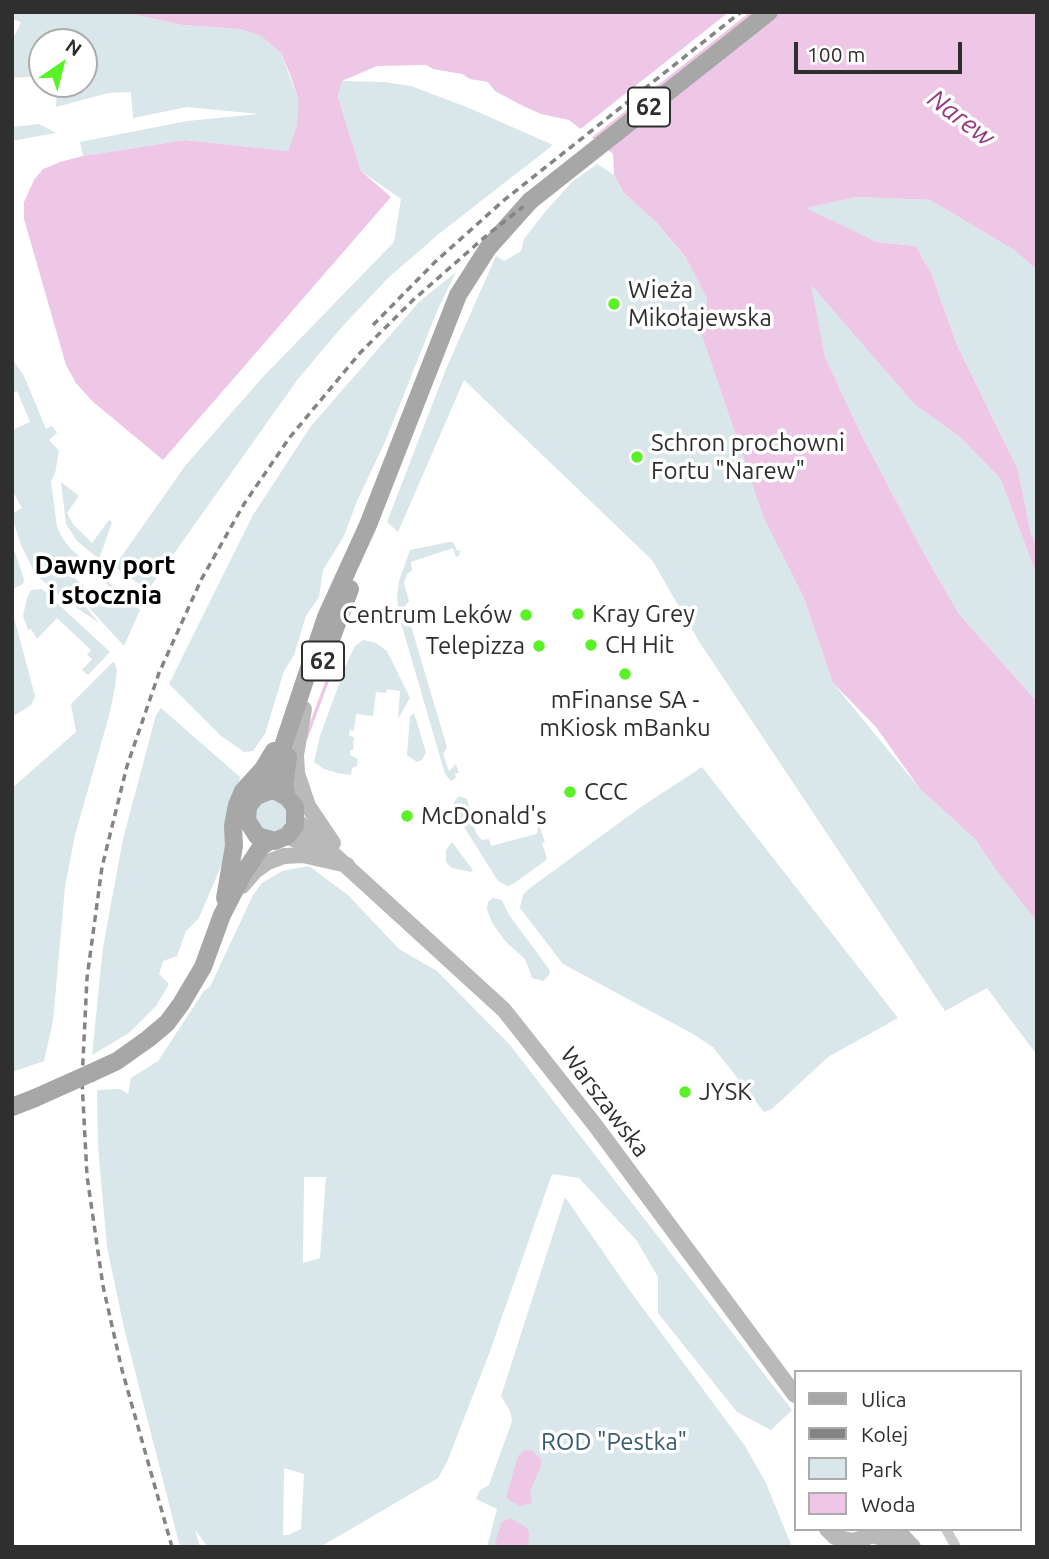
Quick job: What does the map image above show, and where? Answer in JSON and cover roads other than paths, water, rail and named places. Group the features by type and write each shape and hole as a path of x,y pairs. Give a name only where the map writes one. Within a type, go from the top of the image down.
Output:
{"main road":[{"name":"62","path":"12,1107 126,1055 167,1023 203,967 252,832 247,820 248,807 257,796 265,792 272,779 326,617 368,526 444,328 463,287 483,255 516,216 545,188 769,12"},
{"name":"62","path":"296,820 295,807 287,797 284,785 290,747 357,568 368,526"},
{"path":"304,709 296,755 302,791 308,806 349,865"},
{"name":"62","path":"227,903 237,806 243,791 263,769 287,730"},
{"path":"265,792 276,791 287,797"},
{"path":"252,832 269,841 287,836 296,820"},
{"name":"Warszawska","path":"296,820 349,865 504,1010 595,1125 794,1394"},
{"name":"Warszawska","path":"287,836 349,865"},
{"name":"62","path":"227,903 261,846 269,841"},
{"path":"227,903 255,871 284,856 303,855 349,865"},
{"path":"898,1531 913,1547"},
{"path":"834,1538 889,1540 898,1547"}],"street":[{"path":"947,1531 956,1547"}],"water":[{"name":"Narew","path":"123,12 1037,12 1037,270 1014,250 930,200 856,197 806,208 877,242 916,246 932,275 957,345 1018,470 1031,534 1037,544 1037,576 1000,478 960,437 914,404 811,285 825,357 861,434 921,548 959,614 1037,702 1037,922 975,839 920,789 876,727 833,683 803,596 764,518 702,336 707,299 686,258 657,223 624,193 614,175 613,154 569,120 541,114 523,106 495,91 488,82 426,65 377,66 342,81 338,97 361,171 391,197 163,460 92,401 76,383 66,365 24,219 24,202 34,180 43,169 60,162 185,140 288,151 297,125 298,99 291,77 281,53 261,36 239,29 182,25"},
{"path":"525,1450 532,1450 541,1460 541,1465 530,1492 532,1503 520,1506 506,1498 518,1456"},
{"path":"510,1518 527,1528 528,1547 494,1547 501,1523"}],"waterway":[{"path":"306,738 337,655"}],"railway":[{"path":"373,325 435,262 503,201 741,12"},
{"path":"172,1547 122,1370 103,1286 87,1176 82,1081 87,978 102,867 127,766 159,673 201,580 244,504 290,437 360,353 412,301 486,236 769,12"}],"place":[{"name":"Wieża Mikołajewska","path":"614,304"},
{"name":"Schron prochowni Fortu \"Narew\"","path":"637,457"},
{"name":"Kray Grey","path":"578,614"},
{"name":"Centrum Leków","path":"526,615"},
{"name":"CH Hit","path":"591,645"},
{"name":"Telepizza","path":"539,646"},
{"name":"mFinanse SA - mKiosk mBanku","path":"625,674"},
{"name":"CCC","path":"570,792"},
{"name":"McDonald's","path":"407,816"},
{"name":"JYSK","path":"685,1092"}],"district":[{"name":"Dawny port i stocznia","path":"105,580"}],"park label":[{"name":"ROD \"Pestka\"","path":"614,1442"}]}
